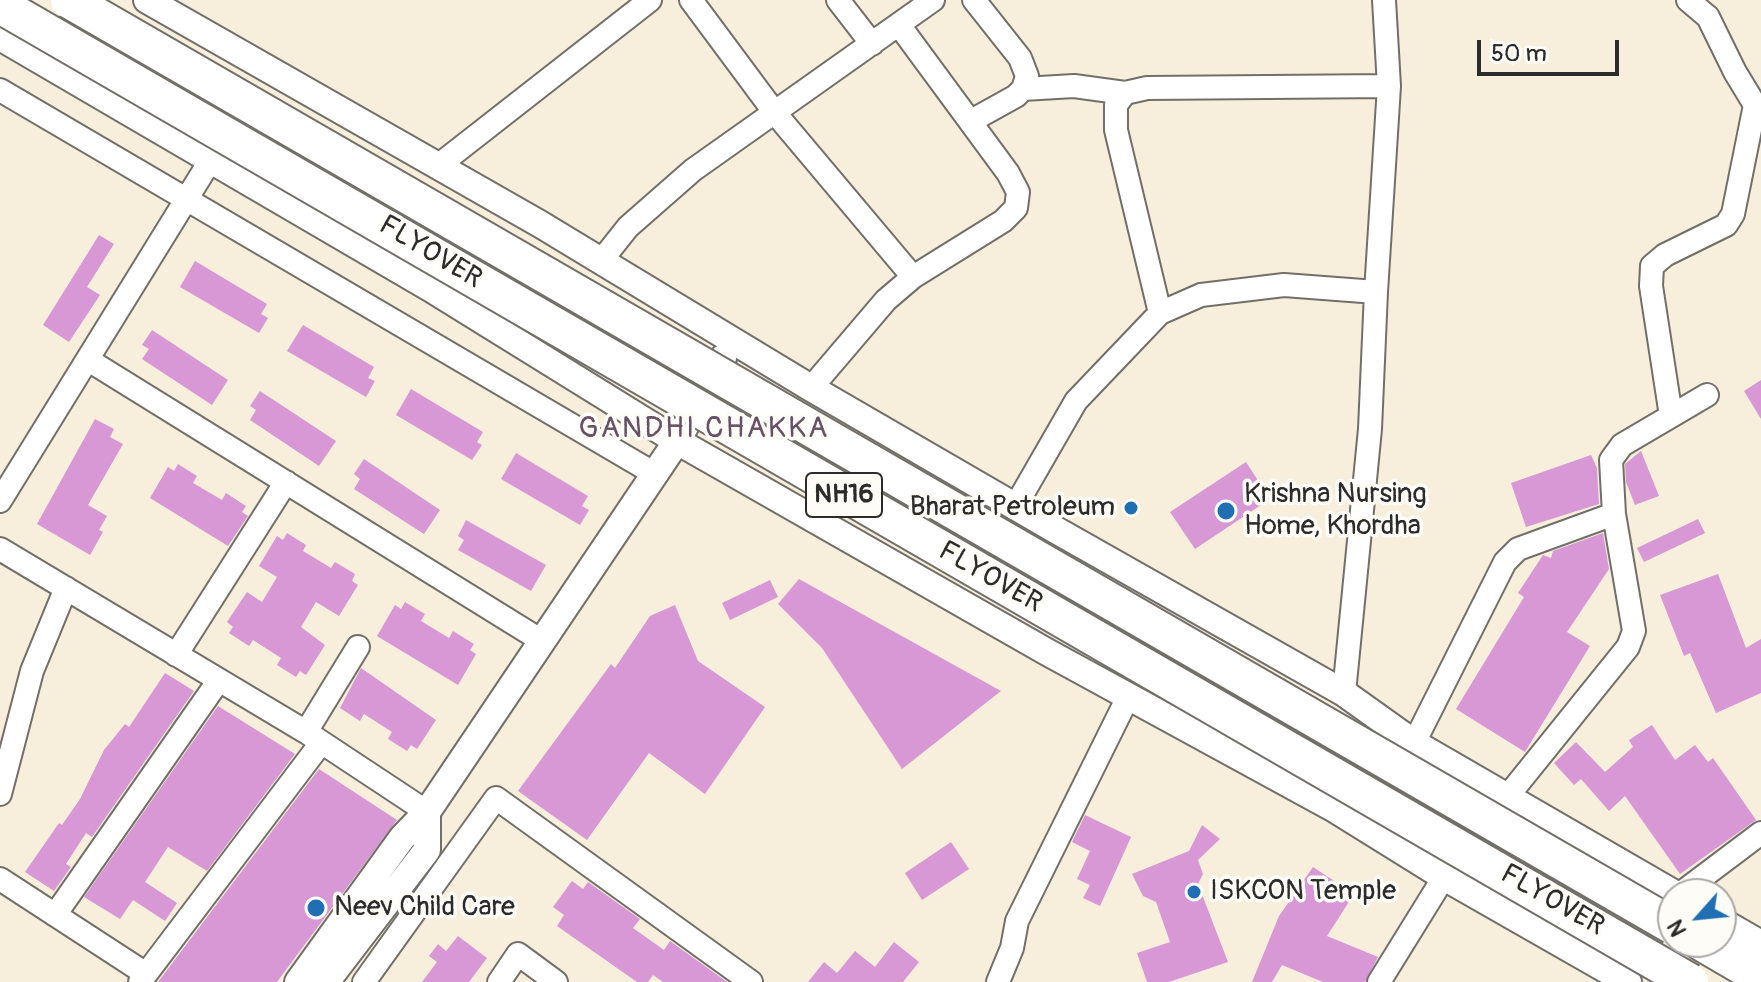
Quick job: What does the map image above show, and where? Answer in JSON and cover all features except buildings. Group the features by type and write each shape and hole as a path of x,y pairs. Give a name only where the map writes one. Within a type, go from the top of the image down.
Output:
{"highway":[{"name":"FLYOVER","path":"69,0 1657,917"},
{"name":"FLYOVER","path":"0,5 1690,982"},
{"path":"1728,958 1761,977"}],"street":[{"path":"147,0 439,165 1015,507 1344,693 1414,743 1657,883"},
{"path":"439,165 650,0"},
{"path":"691,0 775,113 913,277"},
{"path":"838,0 872,44"},
{"path":"601,261 655,200 933,0"},
{"path":"974,0 1020,58 1027,76 1023,89"},
{"path":"1344,693 1370,429 1389,86 1384,0"},
{"path":"1671,416 1651,286 1652,266 1665,255 1726,225 1738,198 1758,106 1708,17 1688,0"},
{"path":"811,388 886,300 913,277 1003,221 1016,208 1018,192 971,121 899,25"},
{"path":"0,37 430,288 677,441 1128,697 1333,808 1444,877 1628,982"},
{"path":"971,121 1023,89 1074,86 1125,93 1147,88 1389,86"},
{"path":"0,90 655,474"},
{"path":"1125,93 1114,112 1116,130 1160,313"},
{"path":"0,501 90,361 210,161"},
{"path":"1015,507 1076,401 1160,313 1201,295 1284,285 1376,292"},
{"path":"298,982 402,838 427,812 677,441 733,341"},
{"path":"90,361 542,641"},
{"path":"1507,797 1628,647 1634,631 1614,514 1611,460 1622,445 1707,395"},
{"path":"176,655 286,482"},
{"path":"1414,743 1505,562 1518,549 1533,542 1614,514"},
{"path":"0,549 219,680 427,812"},
{"path":"0,794 32,671 66,588"},
{"path":"0,879 143,978 313,738 358,647"},
{"path":"55,915 219,680"},
{"path":"998,982 1012,948 1017,921 1128,697"},
{"path":"364,982 496,798 751,982"},
{"path":"328,981 427,850 427,812"},
{"path":"1699,878 1761,833"},
{"path":"1379,982 1444,877"},
{"path":"1737,930 1761,944"},
{"path":"499,982 518,954 556,982"}],"place":[{"name":"Bharat Petroleum","path":"1131,508"},
{"name":"Krishna Nursing Home, Khordha","path":"1226,511"},
{"name":"ISKCON Temple","path":"1194,892"},
{"name":"Neev Child Care","path":"316,908"}],"district":[{"name":"GANDHI CHAKKA","path":"704,429"}]}
